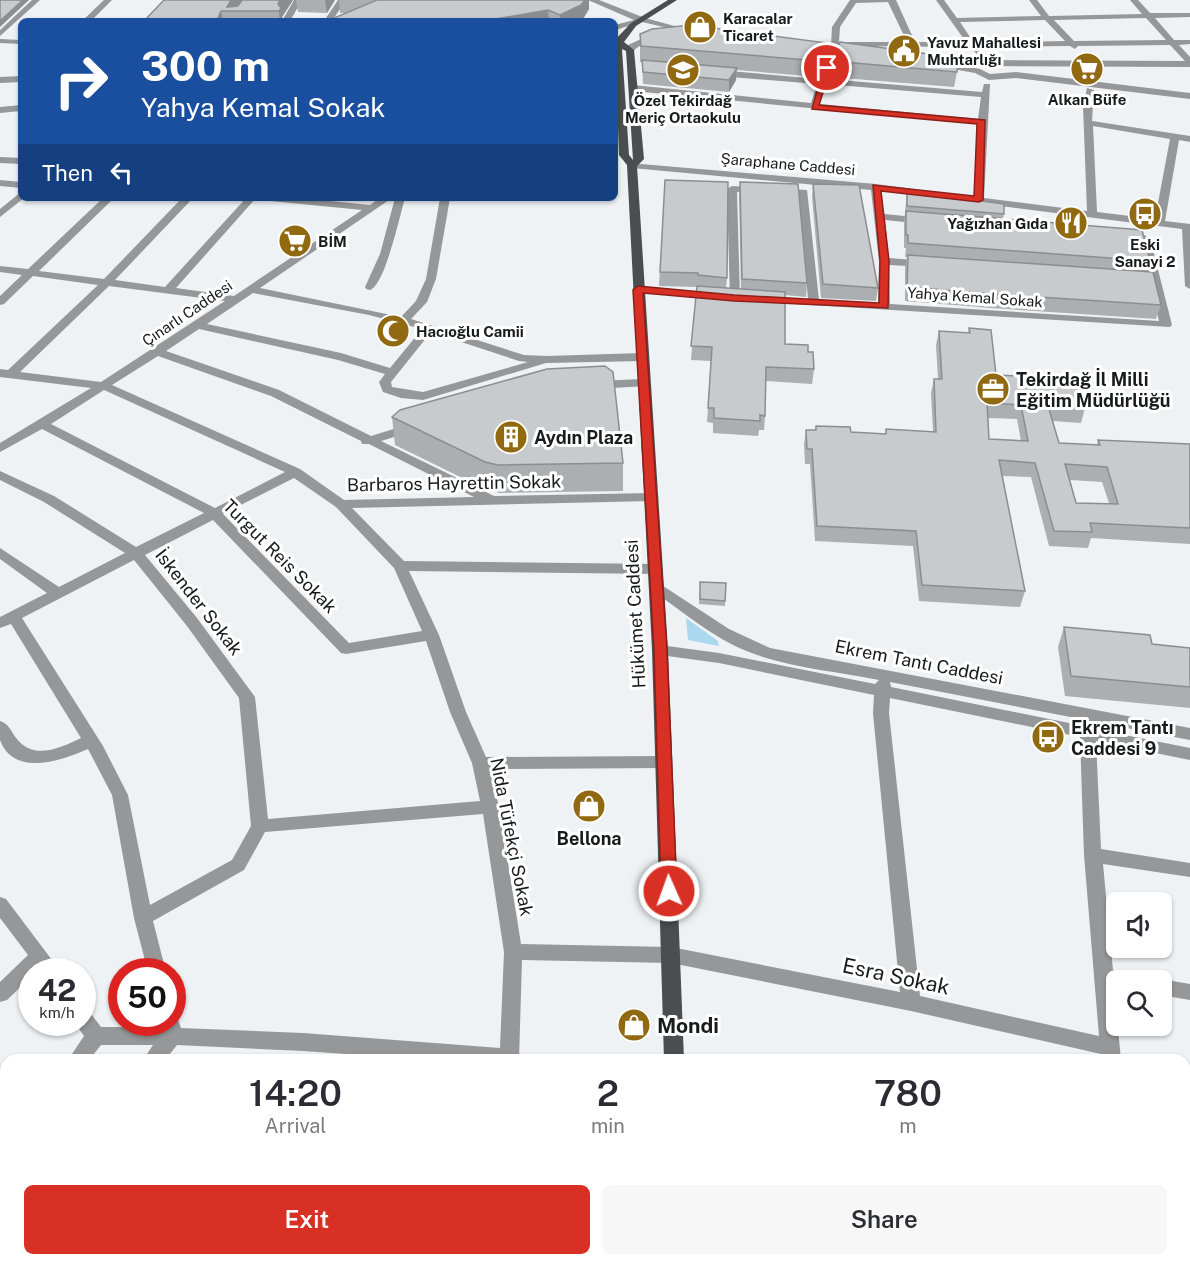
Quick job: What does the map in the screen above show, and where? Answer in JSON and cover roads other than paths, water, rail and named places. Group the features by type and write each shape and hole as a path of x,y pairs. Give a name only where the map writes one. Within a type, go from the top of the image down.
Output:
{"main road":[{"path":"618,40 629,29 673,0"},
{"path":"618,43 630,50"},
{"name":"Hükümet Caddesi","path":"630,50 639,152 639,159 632,165"},
{"name":"Hükümet Caddesi","path":"618,70 624,155 632,165 652,497 660,650 674,1054"},
{"path":"622,126 635,126"}],"street":[{"path":"0,34 36,0"},
{"path":"89,18 108,0"},
{"path":"288,18 298,0"},
{"path":"330,18 342,0"},
{"path":"592,0 642,20 699,35 644,41 633,44 630,50"},
{"path":"617,10 620,0"},
{"path":"814,107 834,50 836,27 854,0 891,0 912,44"},
{"path":"940,0 956,20 988,71 982,122 979,200"},
{"path":"1033,0 1099,75"},
{"path":"1134,0 1190,63"},
{"path":"662,9 662,18 670,27"},
{"path":"956,20 1190,15"},
{"path":"618,27 642,20"},
{"path":"0,41 18,42"},
{"path":"797,48 834,50 912,44 1190,42"},
{"path":"834,50 867,57"},
{"path":"988,71 1089,63 1190,63"},
{"path":"631,66 643,67"},
{"path":"932,66 1190,96"},
{"path":"988,71 1090,90 1190,103"},
{"path":"703,72 985,94"},
{"path":"0,80 18,79"},
{"path":"633,88 982,122"},
{"path":"1090,90 1087,106 1092,214"},
{"path":"0,110 18,108"},
{"path":"1089,123 1190,139"},
{"path":"1160,221 1175,136"},
{"path":"0,159 18,159"},
{"name":"Şaraphane Caddesi","path":"632,165 876,187 1189,226"},
{"path":"0,183 18,185"},
{"path":"876,187 884,261 884,306"},
{"path":"745,299 732,189 804,192 814,303"},
{"path":"0,214 18,198"},
{"path":"0,302 107,201"},
{"path":"5,373 106,283 185,201"},
{"path":"168,290 247,201"},
{"path":"301,201 372,208"},
{"name":"Çınarlı Caddesi","path":"0,448 157,352 382,201"},
{"path":"370,287 385,254 399,201"},
{"path":"404,320 422,302 431,279 444,201"},
{"path":"880,218 938,222"},
{"path":"1189,226 1190,286"},
{"name":"Yahya Kemal Sokak","path":"638,290 745,299 1166,325 1148,281 1145,238 1110,236"},
{"path":"884,261 943,265"},
{"path":"0,269 235,299"},
{"path":"250,289 404,320 523,358 547,360 642,357"},
{"path":"197,325 341,357 391,372"},
{"path":"429,327 391,372 385,382 387,389 400,394 423,396 448,391 547,360"},
{"path":"157,352 275,393 367,441 495,502"},
{"name":"Barbaros Hayrettin Sokak","path":"5,373 104,386 295,472 341,504 652,497"},
{"path":"577,387 644,383"},
{"name":"Turgut Reis Sokak","path":"42,424 213,512 346,649 431,635"},
{"path":"367,441 423,425"},
{"path":"154,958 120,795 91,741 7,620 137,554 213,512 295,472"},
{"name":"İskender Sokak","path":"0,475 49,498 137,554 247,697 260,826"},
{"name":"Nida Tüfekçi Sokak","path":"341,504 400,566 431,635 458,712 480,763 490,807 513,952 510,1054"},
{"path":"0,552 59,594"},
{"path":"400,566 656,569"},
{"name":"Ekrem Tantı Caddesi","path":"657,587 751,648 883,683"},
{"name":"Ekrem Tantı Caddesi","path":"660,650 883,683 1087,723 1190,734"},
{"path":"883,683 881,713 911,1003"},
{"path":"1087,723 1093,855 1110,1054"},
{"name":"Ekrem Tantı Caddesi","path":"1087,723 1190,754"},
{"path":"0,727 18,751 33,758 60,755 91,741"},
{"path":"480,763 663,762"},
{"path":"144,918 238,865 260,826 490,807"},
{"path":"1093,855 1190,870"},
{"path":"0,904 42,958"},
{"name":"Esra Sokak","path":"513,952 671,955 911,1003 1110,1054"},
{"path":"0,994 40,955"},
{"path":"1172,989 1190,992"},
{"path":"186,1031 350,1053"},
{"path":"82,1054 96,1036 108,1035"},
{"path":"156,1054 167,1036"},
{"name":"Nida Tüfekçi Sokak","path":"350,1053 382,1054"}],"place":[{"name":"Karacalar Ticaret","path":"700,27"},
{"name":"Yavuz Mahallesi Muhtarlığı","path":"904,51"},
{"name":"Alkan Büfe","path":"1087,69"},
{"name":"Özel Tekirdağ Meriç Ortaokulu","path":"683,70"},
{"name":"Eski Sanayi 2","path":"1145,214"},
{"name":"Yağızhan Gıda","path":"1071,223"},
{"name":"BİM","path":"295,241"},
{"name":"Hacıoğlu Camii","path":"393,331"},
{"name":"Tekirdağ İl Milli Eğitim Müdürlüğü","path":"993,389"},
{"name":"Aydın Plaza","path":"511,437"},
{"name":"Ekrem Tantı Caddesi 9","path":"1048,737"},
{"name":"Bellona","path":"589,806"},
{"name":"Mondi","path":"634,1025"}]}
